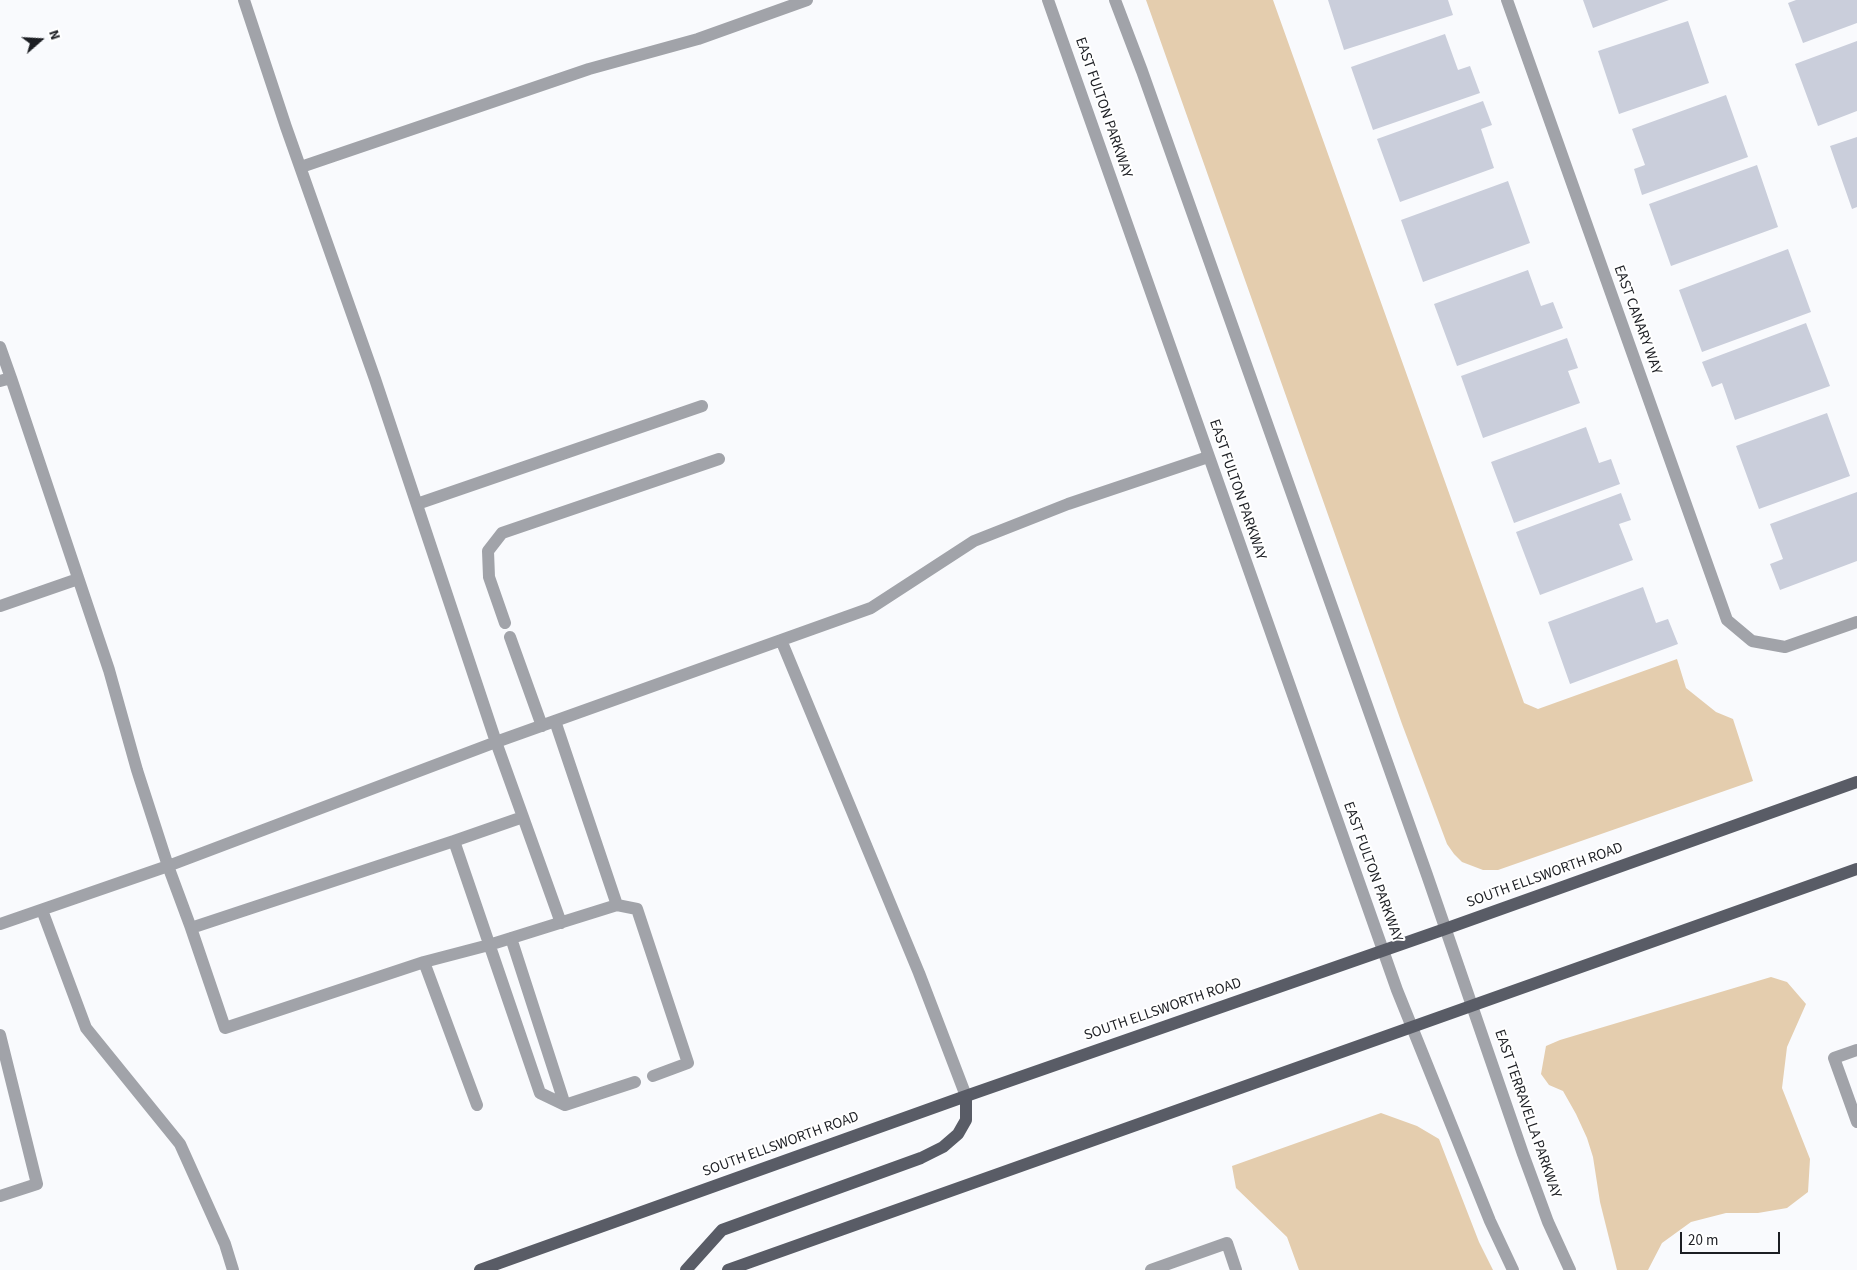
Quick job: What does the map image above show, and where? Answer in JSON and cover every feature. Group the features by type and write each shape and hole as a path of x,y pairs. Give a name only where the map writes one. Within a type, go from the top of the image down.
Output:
{"main road":[{"name":"SOUTH ELLSWORTH ROAD","path":"480,1270 966,1096 1445,929 1857,782"},
{"path":"728,1270 1857,869"},
{"path":"686,1270 722,1230 922,1158 943,1147 958,1134 966,1120 966,1096"}],"street":[{"path":"244,0 375,379 496,742 562,923"},
{"path":"301,168 589,69 698,39 808,0"},
{"name":"EAST FULTON PARKWAY","path":"1048,0 1208,457 1397,990 1412,1027"},
{"path":"1115,0 1146,80 1445,929"},
{"name":"EAST CANARY WAY","path":"1506,0 1727,620 1752,641 1785,647 1857,622"},
{"path":"0,346 5,380 78,579 109,670 168,866 192,928 225,1028 424,962 489,945 617,905 637,909 688,1063 653,1076"},
{"path":"417,504 702,406"},
{"path":"0,924 168,866 496,742 871,608 974,541 1068,504 1208,457"},
{"path":"505,623 489,577 488,568 488,551 502,533 720,459"},
{"path":"0,606 78,579"},
{"path":"510,637 542,726"},
{"path":"781,640 919,973 966,1096"},
{"path":"554,721 617,905"},
{"path":"192,928 454,842 523,817"},
{"path":"454,842 540,1093 565,1105 635,1082"},
{"path":"42,910 86,1028 180,1144 225,1244 233,1270"},
{"name":"EAST TERRAVELLA PARKWAY","path":"1445,929 1548,1222 1570,1270"},
{"path":"511,938 565,1105"},
{"path":"424,962 476,1105"},
{"path":"1412,1027 1490,1221 1513,1270"},
{"path":"522,1040 542,1034"},
{"path":"0,1035 37,1184 0,1196"},
{"path":"1857,1050 1834,1058 1857,1122"},
{"path":"1151,1270 1226,1244 1236,1270"}],"shaded area":[{"path":"1146,0 1273,0 1524,703 1538,709 1677,659 1686,688 1716,712 1733,719 1753,781 1498,870 1483,870 1462,862 1454,854 1447,844 1402,724"},
{"path":"1771,977 1787,982 1806,1004 1787,1047 1782,1088 1810,1159 1808,1192 1787,1208 1758,1213 1726,1213 1691,1222 1662,1243 1648,1270 1617,1270 1600,1202 1593,1157 1587,1138 1563,1091 1549,1085 1541,1074 1546,1046 1560,1040"},
{"path":"1381,1113 1417,1126 1439,1139 1479,1242 1493,1270 1299,1270 1287,1237 1236,1188 1232,1166"}],"building":[{"path":"1328,0 1448,0 1453,15 1344,50"},
{"path":"1583,0 1669,0 1593,28"},
{"path":"1796,0 1857,0 1857,23 1803,43 1788,3"},
{"path":"1688,21 1709,83 1619,114 1598,51"},
{"path":"1445,34 1458,70 1470,66 1480,93 1373,130 1351,67"},
{"path":"1857,41 1857,111 1818,126 1795,64"},
{"path":"1726,95 1748,157 1642,195 1634,169 1645,165 1632,129"},
{"path":"1483,101 1492,125 1481,129 1494,168 1400,202 1377,139"},
{"path":"1857,137 1857,207 1852,209 1830,146"},
{"path":"1757,165 1778,227 1671,266 1649,204"},
{"path":"1508,181 1530,243 1423,282 1401,220"},
{"path":"1788,249 1811,312 1702,352 1679,290"},
{"path":"1528,270 1541,306 1553,302 1563,328 1457,366 1434,304"},
{"path":"1806,323 1830,386 1735,420 1722,383 1712,387 1702,362"},
{"path":"1567,338 1578,368 1568,371 1580,403 1483,438 1461,376"},
{"path":"1827,413 1850,476 1759,509 1736,446"},
{"path":"1586,427 1599,463 1611,459 1620,484 1514,523 1491,462"},
{"path":"1857,492 1857,561 1780,590 1770,564 1783,559 1770,524"},
{"path":"1621,493 1631,520 1619,524 1633,560 1540,595 1516,532"},
{"path":"1643,587 1656,623 1668,619 1678,644 1570,684 1548,622"}]}
